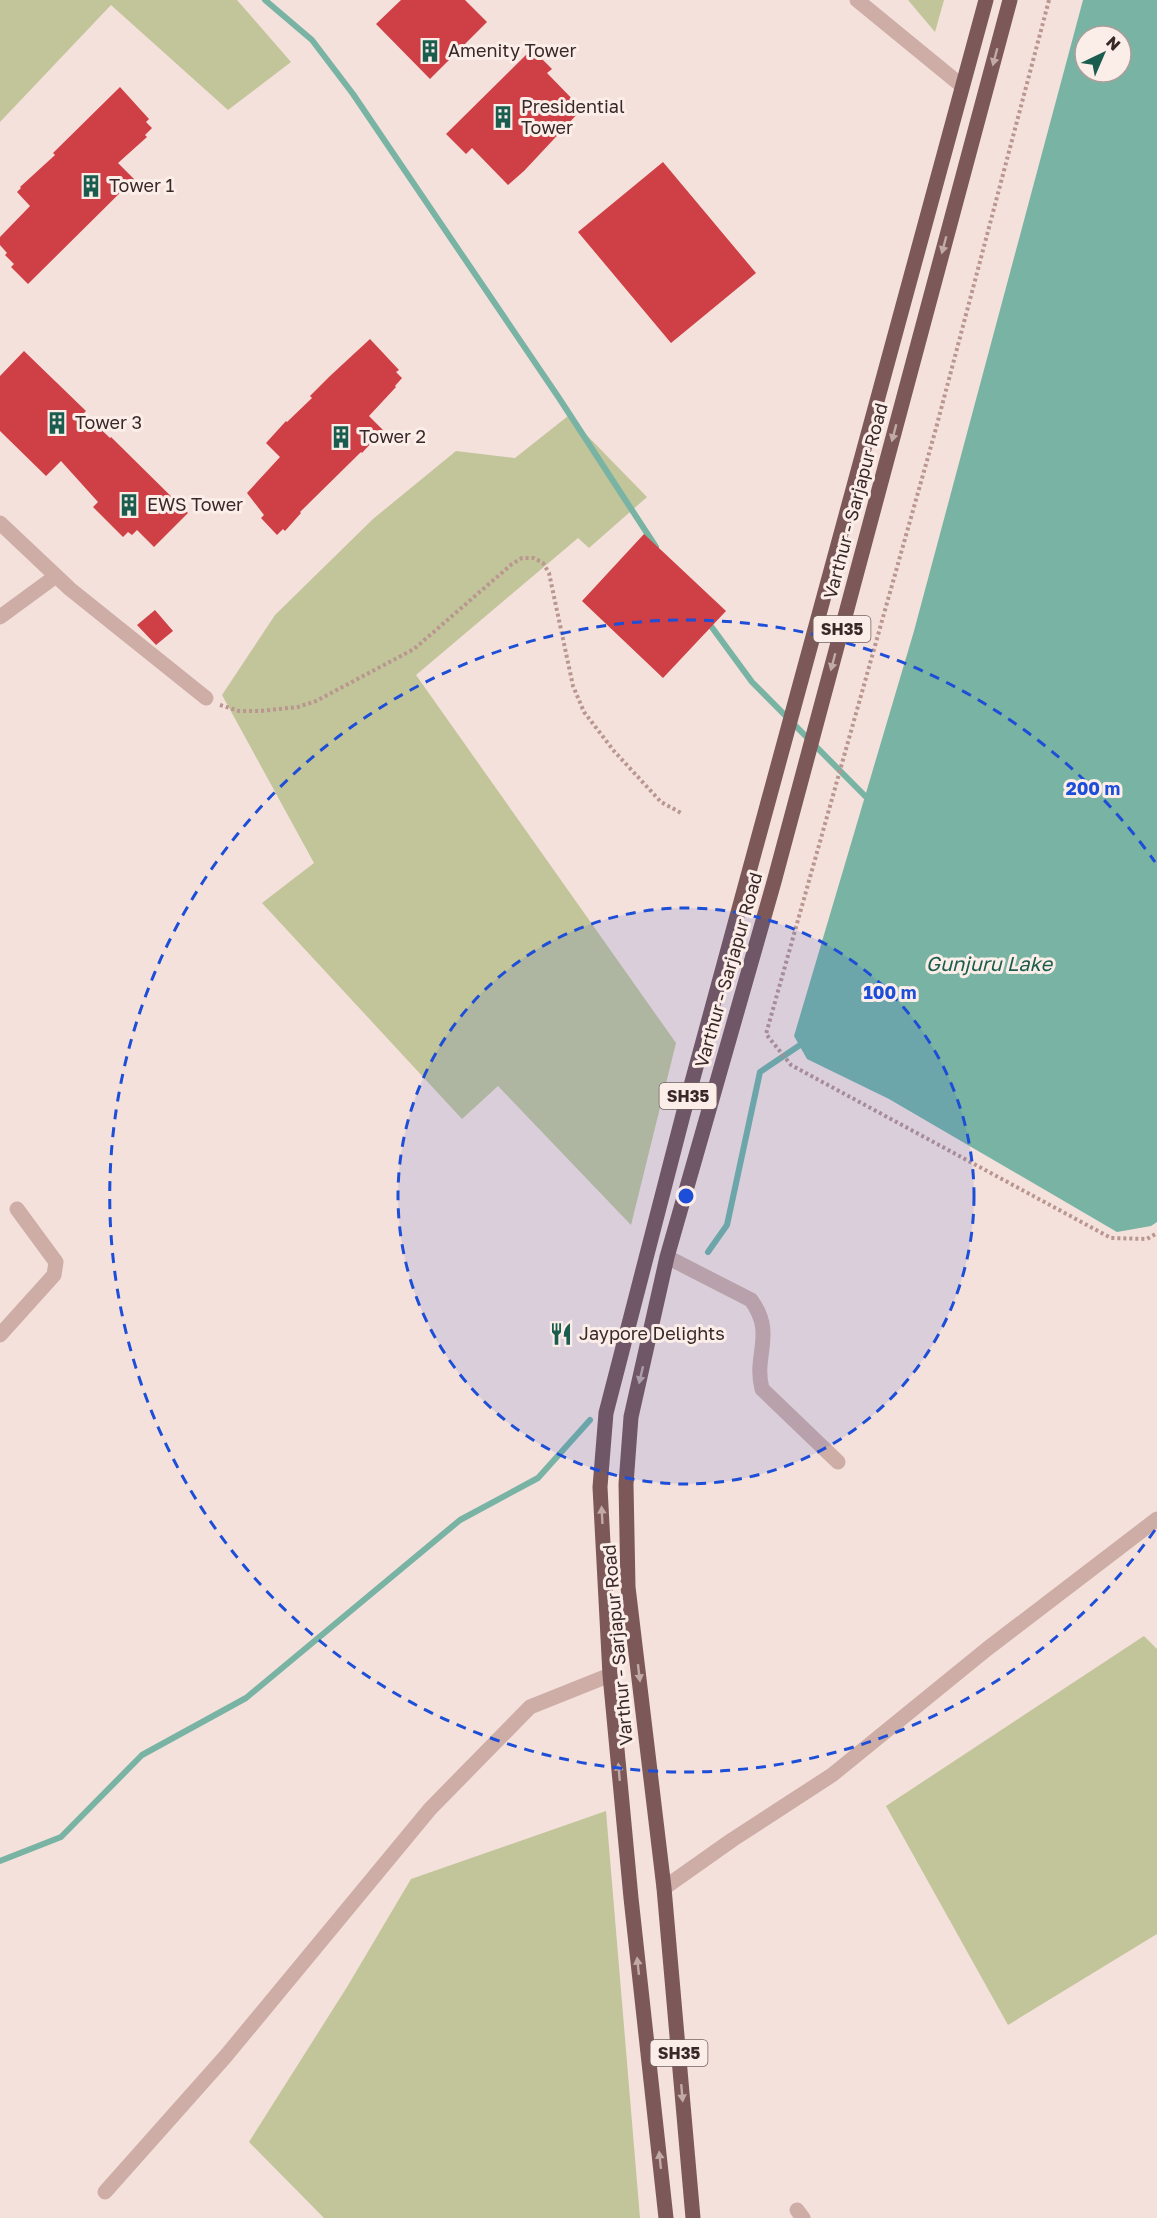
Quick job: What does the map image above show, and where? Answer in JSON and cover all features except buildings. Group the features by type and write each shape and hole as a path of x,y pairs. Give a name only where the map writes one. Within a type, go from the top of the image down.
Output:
{"main road":[{"name":"Varthur - Sarjapur Road","path":"666,2218 631,1898 610,1676 600,1487 606,1413 683,1115 986,0"},
{"name":"Varthur - Sarjapur Road","path":"693,2218 664,1888 628,1587 626,1484 631,1417 667,1257 774,882 1010,0"}],"street":[{"path":"857,0 962,86"},
{"path":"0,523 57,576 206,698"},
{"path":"0,617 57,576"},
{"path":"0,1335 54,1275 56,1262 17,1209"},
{"path":"667,1257 751,1300 760,1312 763,1324 760,1380 762,1389 838,1462"},
{"path":"664,1888 732,1840 832,1775 987,1648 1157,1519"},
{"path":"105,2192 225,2057 430,1809 530,1707 610,1676"}],"path":[{"path":"1049,0 935,432 766,1034 791,1065 1111,1238 1148,1239 1157,1233"},
{"path":"206,698 221,706 239,711 298,708 316,701 414,648 502,570 522,558 534,558 543,564 549,573 573,686 584,712 614,751 661,802 683,814"}],"green space":[{"path":"0,0 237,0 291,62 228,110 111,5 0,122"},
{"path":"908,0 944,0 935,32"},
{"path":"568,416 647,497 589,548 578,538 416,675 676,1043 631,1225 498,1086 462,1119 262,903 314,863 222,695 275,615 373,519 456,451 515,458"},
{"path":"1144,1636 1157,1649 1157,1934 1008,2025 886,1806"},
{"path":"606,1811 640,2218 324,2218 249,2142 347,1987 411,1879"}],"water":[{"name":"Gunjuru Lake","path":"1083,0 1157,0 1157,1222 1151,1226 1117,1232 889,1099 807,1059 794,1036 914,631 1073,37 1073,84 1133,84 1133,24 1077,24"}],"waterway":[{"path":"265,0 312,40 353,94 559,398 656,547"},
{"path":"708,622 752,682 870,801"},
{"path":"708,1252 727,1225 760,1072 806,1041"},
{"path":"0,1861 61,1837 142,1755 246,1698 460,1520 538,1478 590,1420"}],"place":[{"name":"Amenity Tower","path":"430,51"},
{"name":"Presidential Tower","path":"503,117"},
{"name":"Tower 1","path":"91,186"},
{"name":"Tower 3","path":"57,423"},
{"name":"Tower 2","path":"341,437"},
{"name":"EWS Tower","path":"129,505"},
{"name":"Jaypore Delights","path":"561,1334"}]}
